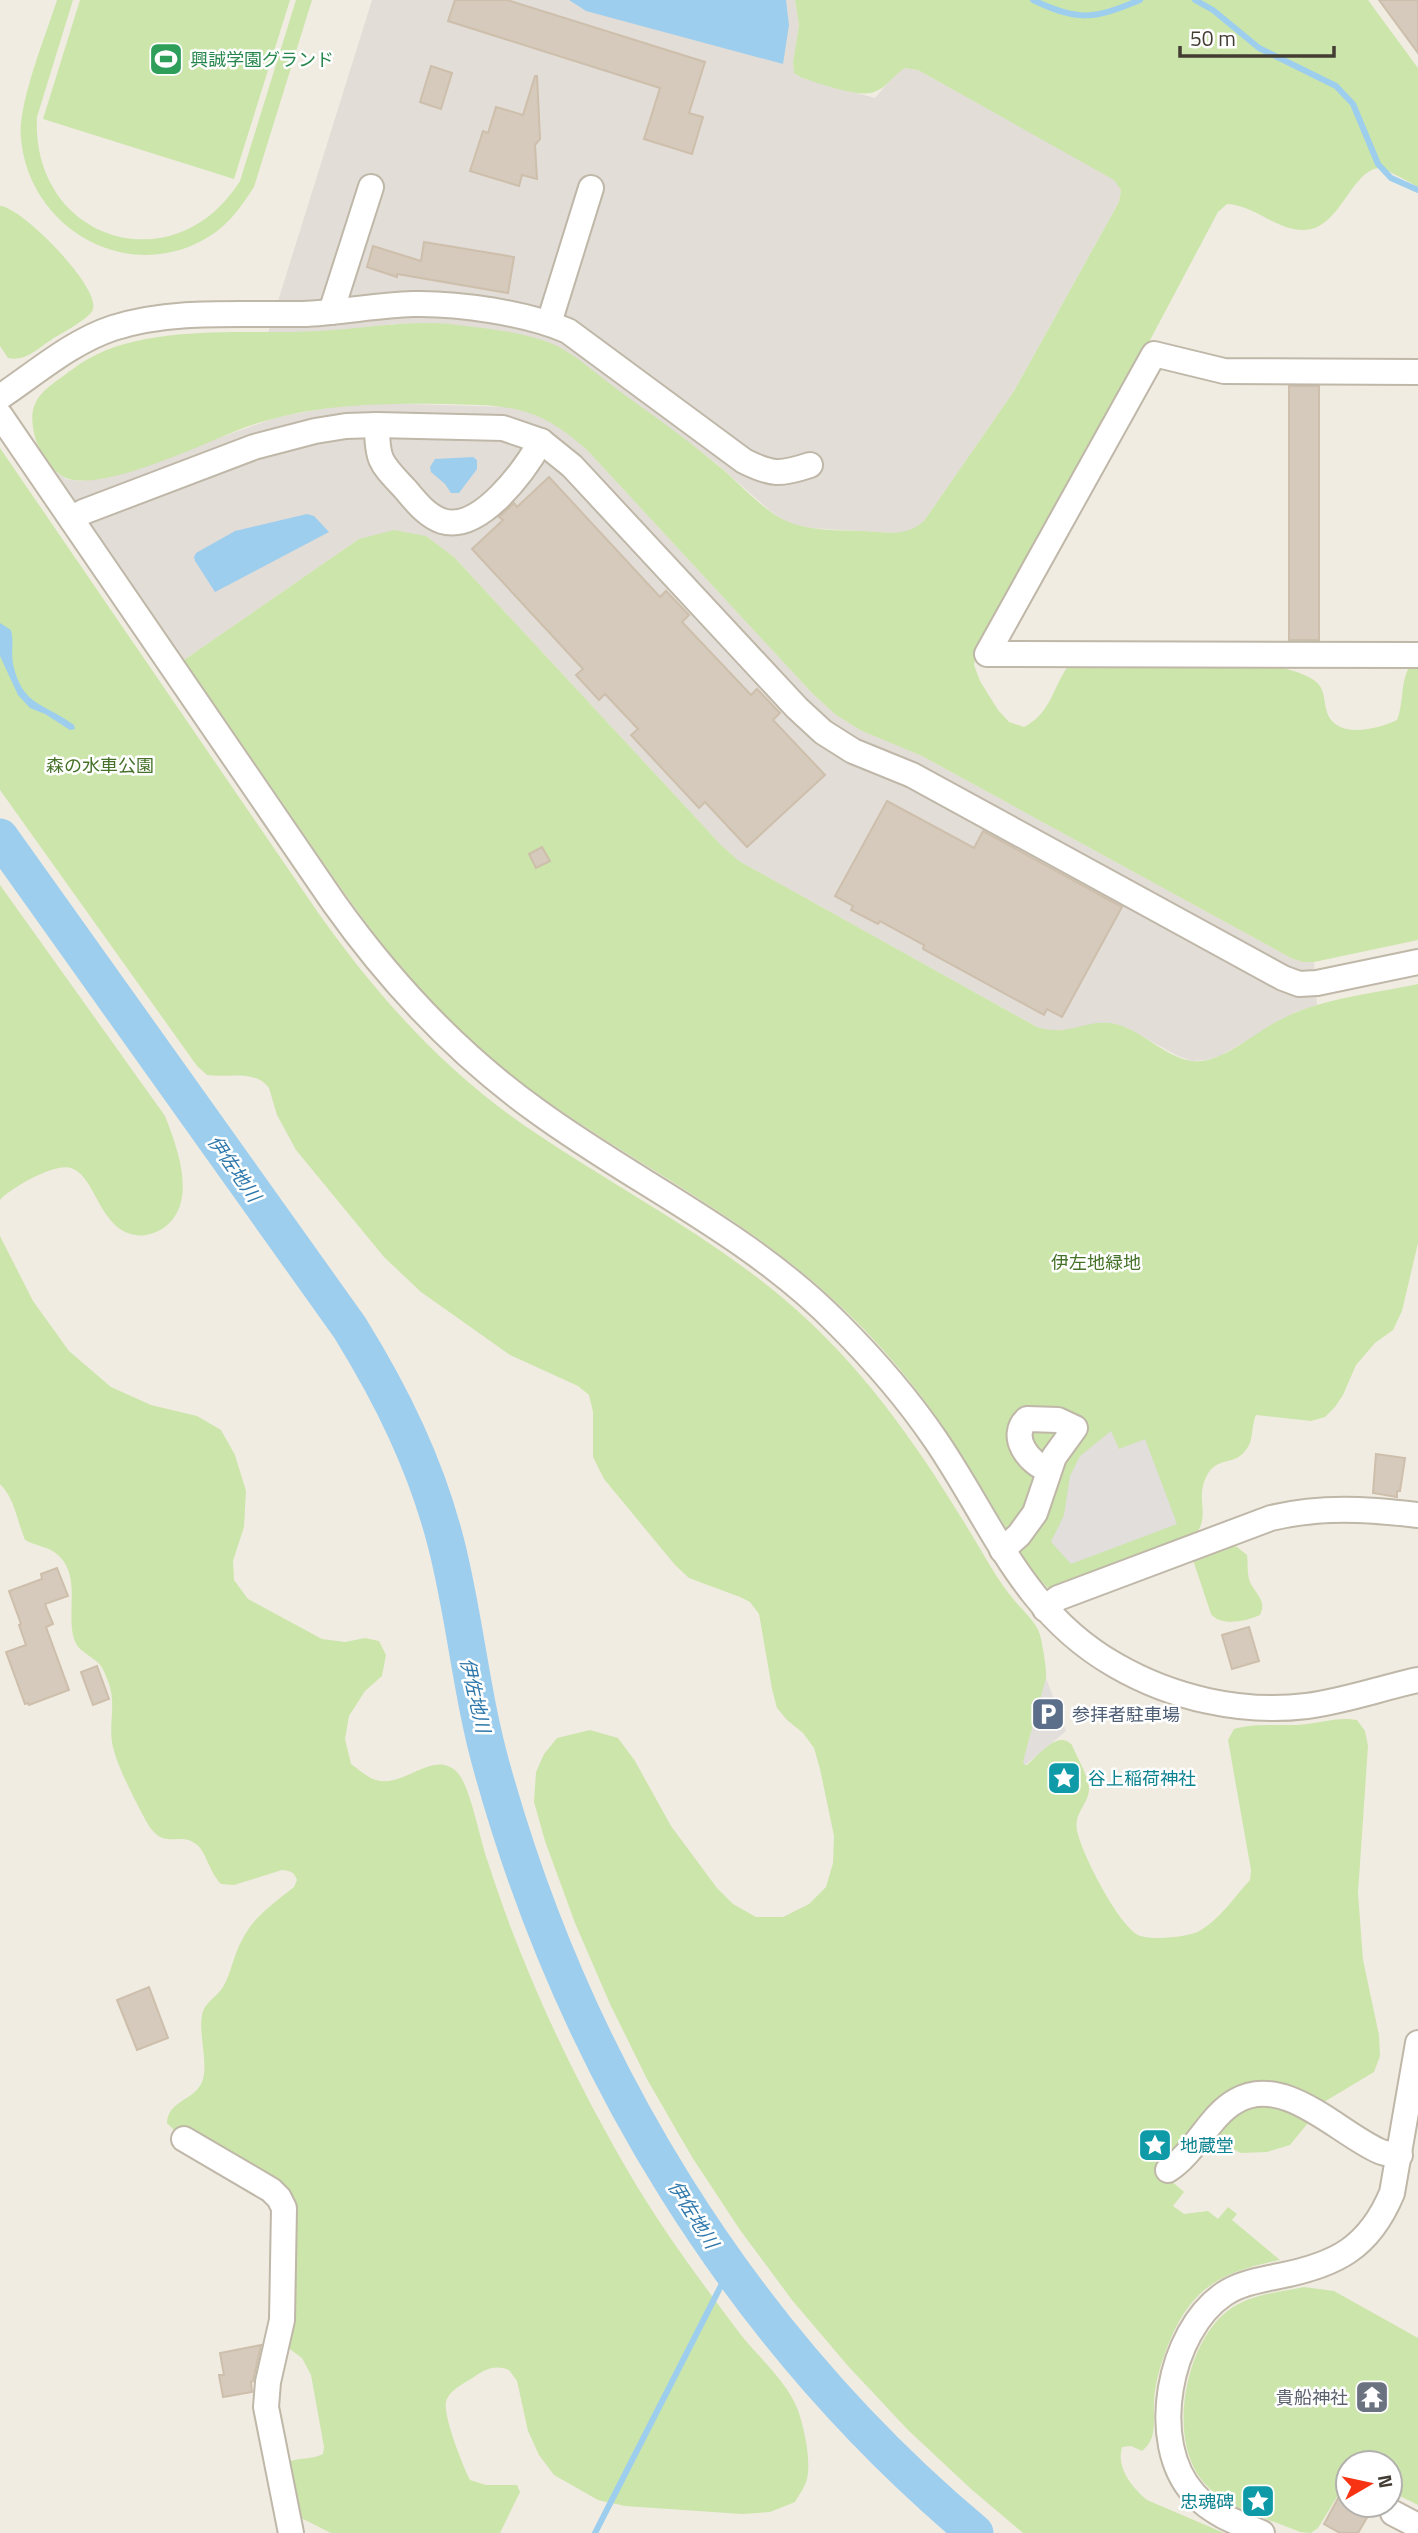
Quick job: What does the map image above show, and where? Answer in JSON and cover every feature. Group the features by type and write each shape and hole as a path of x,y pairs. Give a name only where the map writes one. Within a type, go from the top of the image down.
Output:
{"street":[{"path":"331,313 370,187"},
{"path":"549,323 591,188"},
{"path":"0,397 81,342 112,329 145,320 178,316 331,313 392,305 435,304 549,323 586,343 744,461 765,472 788,473 810,465"},
{"path":"1418,372 1224,371 1154,354 987,654 1418,655"},
{"path":"0,415 334,903 368,951 407,997 448,1039 492,1078 540,1114 758,1254 798,1286 835,1321 896,1388 935,1439 1024,1584 1045,1609 1080,1641 1113,1664 1148,1682 1186,1696 1225,1704 1305,1706 1418,1680"},
{"path":"377,425 377,450 384,467 430,516 452,523 474,517 491,502 524,471 541,441"},
{"path":"72,520 83,512 284,438 346,426 503,428 541,441 572,466 797,708 823,732 853,751 912,775 1283,978 1299,984 1317,983 1418,962"},
{"path":"1002,1550 1019,1535 1035,1513 1049,1470"},
{"path":"1045,1609 1058,1598 1271,1518 1337,1508 1418,1515"},
{"path":"1262,2533 1211,2509 1193,2494 1180,2475 1172,2454 1169,2431 1169,2400 1175,2371 1195,2324 1223,2294 1242,2285 1310,2270 1332,2262 1352,2250 1369,2234 1383,2215 1392,2193 1400,2155 1411,2131 1418,2042"},
{"path":"1168,2169 1185,2157 1219,2115 1237,2101 1258,2093 1282,2096 1304,2105 1380,2152 1400,2155"},
{"path":"184,2139 271,2190 284,2208 283,2313 268,2382 266,2407 291,2533"}],"shaded area":[{"path":"372,0 795,0 799,25 793,63 794,73 802,78 875,98 896,73 905,68 918,70 1115,180 1121,190 1119,202 1014,391 924,521 912,531 897,533 809,528 787,523 716,463 560,348 524,336 434,323 268,333"},
{"path":"377,403 506,407 529,412 551,422 587,450 812,693 836,715 862,731 922,756 1291,958 1314,962 1317,1005 1296,1012 1220,1056 1206,1060 1192,1061 1178,1056 1125,1027 1090,1025 1068,1031 1051,1031 1037,1027 739,861 721,845 454,557 426,536 359,539 184,660 54,470 66,479 80,481 106,478 278,417 344,405"},
{"path":"1111,1431 1119,1449 1145,1439 1177,1524 1071,1564 1051,1542 1064,1515 1070,1476 1080,1456"},
{"name":"参拝者駐車場","path":"1046,1678 1066,1731 1025,1765 1023,1762"}],"green space":[{"path":"57,0 73,0 37,117 41,159 57,194 81,219 111,234 145,239 180,233 212,213 240,181 296,0 312,0 254,187 232,217 216,232 185,248 153,255 122,252 92,242 66,225 44,201 29,172 21,139 21,125 28,89"},
{"name":"興誠学園グランド","path":"80,0 290,0 234,179 43,119"},
{"path":"795,0 1368,0 1418,68 1418,187 1380,168 1370,171 1361,178 1327,221 1316,228 1303,230 1284,226 1237,205 1227,204 1218,212 1149,342 977,649 974,665 980,681 998,710 1009,722 1024,727 1046,708 1068,666 1247,664 1273,666 1310,678 1322,689 1332,721 1339,726 1358,730 1397,720 1406,673 1409,667 1418,664 1418,940 1314,962 1291,958 922,756 862,731 836,715 812,693 587,450 559,428 535,415 496,406 446,404 320,409 271,419 158,463 108,478 86,481 63,477 44,456 37,443 32,417 40,395 88,359 113,348 170,335 319,331 439,323 509,332 559,347 691,444 781,519 817,529 888,533 903,532 917,526 924,521 1014,391 1119,202 1121,190 1114,180 918,70 905,68 883,87 867,93 838,89 802,78 794,73 793,62 799,25"},
{"path":"0,206 25,219 41,233 72,267 92,298 93,309 87,317 31,354 14,359 8,358 0,346"},
{"name":"森の水車公園","path":"0,448 319,914 365,975 415,1032 470,1084 500,1108 724,1253 784,1299 843,1355 894,1417 940,1483 999,1580 1040,1633 1046,1679 1024,1764 1027,1765 1048,1745 1055,1742 1061,1740 1072,1745 1085,1773 1089,1790 1077,1818 1080,1841 1111,1903 1130,1928 1138,1935 1152,1938 1196,1932 1215,1920 1250,1880 1251,1870 1228,1740 1234,1729 1344,1719 1357,1720 1365,1731 1368,1746 1358,1893 1363,1960 1379,2035 1380,2056 1374,2072 1319,2105 1290,2145 1267,2152 1241,2153 1218,2142 1201,2141 1164,2151 1168,2178 1184,2192 1173,2206 1184,2214 1208,2211 1218,2219 1228,2207 1237,2214 1232,2220 1280,2260 1241,2270 1211,2285 1198,2295 1177,2325 1163,2359 1156,2387 1154,2429 1150,2441 1142,2451 1131,2446 1122,2447 1123,2470 1147,2500 1224,2533 1023,2533 908,2430 848,2366 792,2300 740,2230 692,2157 648,2081 610,2004 575,1923 534,1802 536,1772 544,1754 557,1738 590,1730 618,1738 635,1761 671,1826 717,1888 733,1904 756,1917 783,1917 809,1904 826,1887 833,1863 834,1836 814,1748 803,1733 777,1708 759,1614 750,1602 689,1578 675,1565 604,1479 593,1457 593,1412 589,1395 578,1386 510,1355 421,1292 384,1257 296,1150 277,1115 269,1088 263,1082 249,1076 207,1075 197,1066 0,790"},
{"name":"伊左地緑地","path":"394,530 426,536 454,557 721,845 739,861 1037,1027 1058,1030 1110,1023 1131,1030 1171,1054 1192,1061 1203,1061 1225,1053 1294,1013 1346,998 1418,984 1418,1243 1402,1311 1393,1330 1375,1343 1356,1365 1335,1407 1325,1417 1311,1421 1256,1415 1250,1443 1245,1451 1235,1459 1218,1464 1208,1473 1202,1489 1203,1517 1193,1538 1065,1587 1048,1588 1035,1575 933,1412 882,1349 824,1291 762,1241 539,1095 496,1063 435,1006 395,961 359,913 184,660 359,539"},
{"path":"0,885 165,1116 180,1160 183,1191 180,1206 173,1219 156,1232 139,1235 124,1231 114,1224 86,1181 71,1168 64,1167 44,1173 13,1189 0,1200"},
{"path":"0,1236 33,1301 69,1351 111,1387 151,1405 197,1416 221,1430 235,1455 246,1491 244,1527 233,1561 234,1580 248,1599 322,1639 345,1642 365,1638 379,1641 386,1655 382,1676 365,1691 349,1716 345,1739 351,1764 370,1778 384,1781 395,1780 438,1765 447,1766 462,1779 514,1936 558,2039 589,2100 662,2226 741,2335 783,2383 796,2405 807,2447 808,2472 806,2482 795,2502 770,2512 742,2514 625,2506 598,2500 554,2475 539,2455 528,2431 517,2381 509,2370 491,2368 454,2390 446,2402 446,2409 454,2441 470,2480 486,2485 517,2485 520,2492 500,2533 331,2533 299,2517 288,2462 319,2456 323,2454 324,2447 311,2375 302,2358 287,2347 292,2220 183,2131 174,2130 167,2123 171,2110 201,2084 204,2060 201,2023 204,2010 224,1985 239,1945 252,1924 294,1887 297,1880 292,1872 282,1870 234,1885 221,1884 196,1844 183,1839 165,1839 153,1831 126,1782 112,1742 112,1699 109,1684 101,1666 80,1649 74,1639 70,1574 59,1556 25,1540 12,1503 0,1484"},
{"path":"1227,1544 1237,1547 1247,1555 1249,1579 1261,1600 1260,1615 1227,1622 1211,1614 1193,1560"},
{"path":"1304,2287 1334,2291 1418,2338 1418,2505 1404,2498 1404,2449 1334,2449 1334,2502 1318,2528 1311,2533 1300,2532 1250,2512 1225,2500 1205,2484 1193,2465 1186,2442 1186,2391 1192,2365 1216,2321 1233,2307 1267,2294"}],"water":[{"path":"569,0 786,0 789,25 783,64 586,11"},
{"path":"473,457 477,460 477,469 459,493 451,493 431,472 430,467 435,459"},
{"path":"307,514 314,516 329,532 215,592 195,561 196,553 235,531"},
{"path":"0,623 11,630 13,664 22,688 28,696 74,725 75,729 70,730 30,708 18,695 0,656"}],"building":[{"path":"455,0 507,0 705,62 689,113 703,117 692,154 644,139 660,88 448,21"},
{"path":"1379,0 1418,0 1418,53"},
{"path":"431,66 452,73 441,109 420,102"},
{"path":"535,76 540,139 535,145 537,179 522,175 519,186 470,171 483,131 488,133 496,107 523,115"},
{"path":"424,242 514,257 508,293 397,274 397,277 367,267 373,246 421,261"},
{"path":"1289,386 1319,386 1319,640 1289,640"},
{"path":"549,477 660,597 666,591 689,615 682,622 751,695 757,689 780,713 773,720 825,775 747,847 705,802 699,808 631,735 638,729 605,694 599,700 576,675 583,669 472,549 503,520 499,517 514,503 517,507"},
{"path":"887,801 974,848 983,831 1122,907 1062,1017 1047,1009 1044,1015 923,949 924,945 880,921 878,924 851,910 853,906 835,896"},
{"path":"542,847 550,861 536,868 529,854"},
{"path":"1376,1454 1405,1458 1397,1497 1373,1493"},
{"path":"57,1568 68,1596 45,1604 53,1624 46,1627 69,1690 29,1705 25,1704 6,1652 26,1645 9,1591 42,1579 41,1574"},
{"path":"1249,1627 1259,1661 1232,1669 1222,1635"},
{"path":"97,1666 109,1699 93,1705 81,1672"},
{"path":"149,1987 168,2038 137,2050 117,2000"},
{"path":"261,2345 251,2382 252,2392 223,2397 219,2375 224,2375 220,2353"},
{"path":"1367,2388 1383,2397 1376,2411 1359,2402"},
{"path":"1334,2506 1334,2519 1366,2519 1358,2533 1340,2533 1324,2524"}],"waterway":[{"path":"1033,0 1075,15 1098,14 1140,0"},
{"path":"1195,0 1213,10 1259,48 1336,86 1353,104 1378,164 1391,178 1418,190"},
{"name":"伊佐地川","path":"0,837 350,1328 394,1405 438,1514 458,1599 485,1740 527,1878 569,1985 619,2088 676,2187 740,2282 811,2372 890,2455 975,2533"},
{"path":"595,2533 730,2268"}],"place":[{"name":"興誠学園グランド","path":"166,59"},
{"name":"参拝者駐車場","path":"1048,1714"},
{"name":"谷上稲荷神社","path":"1064,1778"},
{"name":"地蔵堂","path":"1155,2145"},
{"name":"貴船神社","path":"1372,2397"},
{"name":"忠魂碑","path":"1258,2501"}]}
